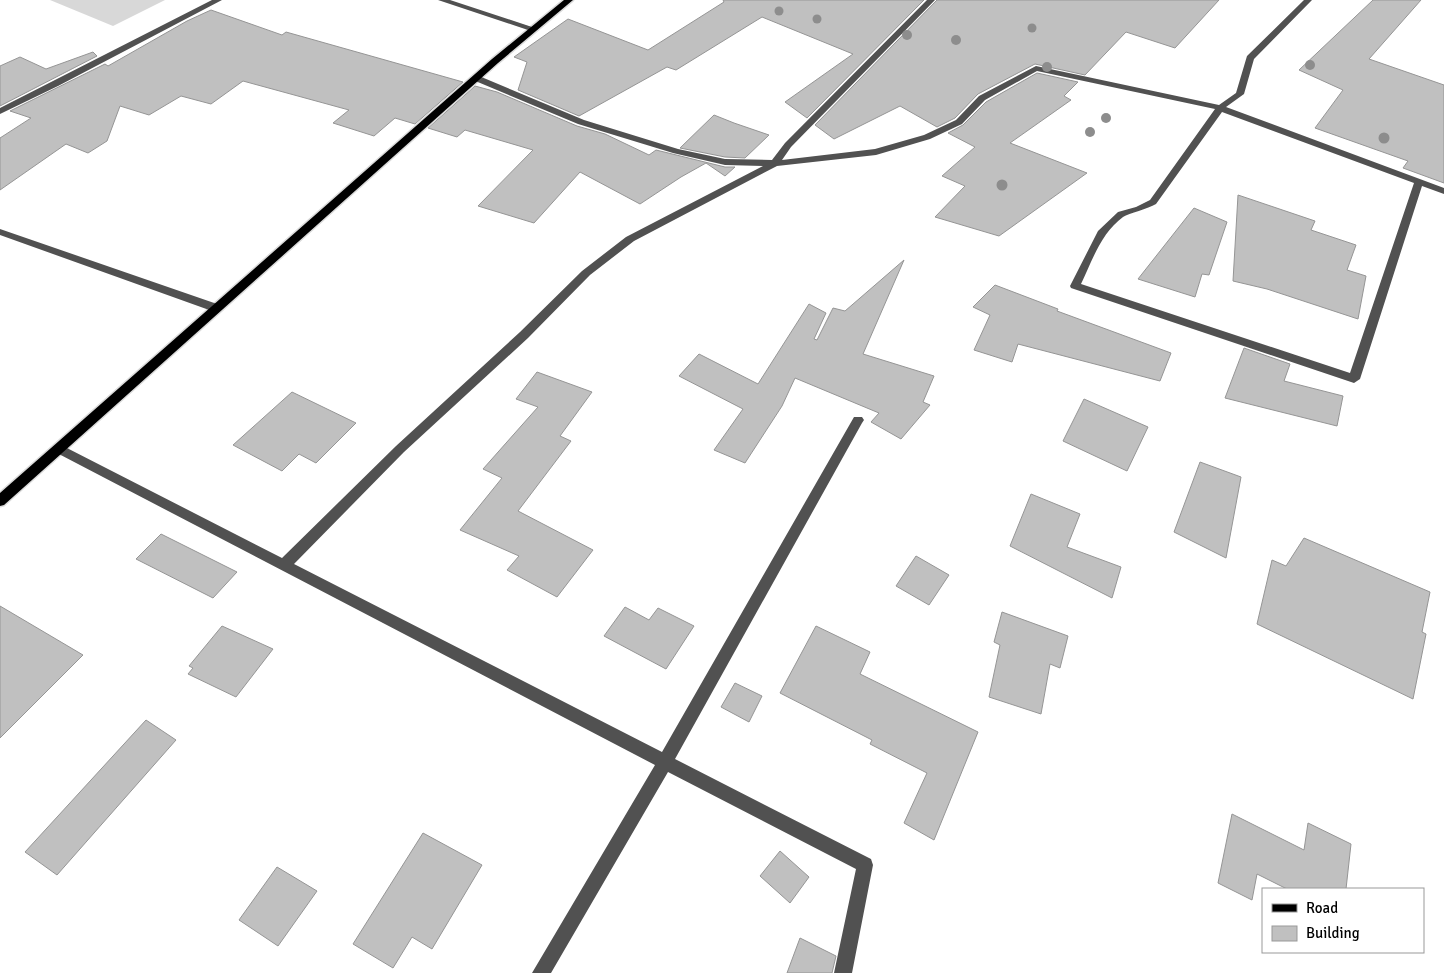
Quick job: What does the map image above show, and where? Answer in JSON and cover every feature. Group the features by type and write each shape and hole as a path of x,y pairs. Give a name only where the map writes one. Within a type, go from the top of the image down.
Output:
{"main road":[{"path":"0,501 476,78 569,0"}],"street":[{"path":"0,111 131,45 184,15 218,0"},
{"path":"442,0 534,29"},
{"path":"284,565 400,449 524,335 586,273 630,239 775,163 788,145 931,0"},
{"path":"1308,0 1250,58 1240,94 1220,108 1153,202 1139,209 1121,214 1101,233 1075,286 1354,379 1419,182"},
{"path":"476,78 510,90 581,122 676,151 725,162 775,163 876,152 927,137 959,122 982,98 1036,68 1220,108 1444,191"},
{"path":"0,232 216,308"},
{"path":"541,973 666,761 858,420"},
{"path":"59,448 866,865 843,973"}],"shaded area":[{"path":"50,0 165,0 113,26"}],"building":[{"path":"723,0 924,0 807,118 785,102 853,54 762,17 676,70 667,67 579,116 518,90 527,62 514,57 568,19 648,50 724,2"},
{"path":"937,0 1219,0 1175,48 1126,32 1085,75 1035,64 978,94 955,118 937,127 900,106 834,139 815,125"},
{"path":"1373,0 1421,0 1369,59 1444,85 1444,183 1403,168 1408,161 1315,128 1343,90 1299,70"},
{"path":"211,10 282,35 286,32 463,82 415,124 395,118 374,136 333,123 349,110 243,81 211,104 181,96 149,115 120,106 107,141 88,153 66,144 0,190 0,138 31,118 10,111 105,64 108,66 187,21"},
{"path":"93,52 97,56 0,106 0,66 20,57 46,69"},
{"path":"1037,73 1078,82 1064,96 1071,100 1010,143 1087,173 999,236 935,217 965,186 942,176 975,147 948,133 963,125 986,102"},
{"path":"475,86 497,92 577,126 605,134 649,155 656,150 725,167 735,167 725,176 706,163 640,204 580,172 534,223 478,206 533,150 465,130 457,137 428,128"},
{"path":"714,115 769,135 745,158 725,157 680,148"},
{"path":"1238,195 1315,221 1311,230 1356,245 1347,270 1366,276 1358,319 1267,289 1233,281"},
{"path":"1194,208 1227,222 1209,275 1202,274 1195,297 1138,279"},
{"path":"904,260 863,354 934,376 923,402 930,405 901,439 871,422 879,413 795,378 782,406 745,463 714,450 743,409 679,376 699,354 758,384 809,304 826,313 814,339 817,340 833,308 845,311"},
{"path":"995,285 1058,309 1057,311 1171,353 1160,381 1018,344 1012,362 974,350 990,315 973,307"},
{"path":"1244,348 1290,364 1284,381 1343,396 1337,426 1225,398"},
{"path":"537,372 592,392 560,436 571,441 518,511 593,550 557,597 507,570 519,556 460,530 502,478 483,469 538,407 516,399"},
{"path":"292,392 356,423 316,463 299,454 282,471 233,445"},
{"path":"1084,399 1148,427 1127,471 1063,441"},
{"path":"1200,462 1241,477 1226,558 1174,532"},
{"path":"1031,494 1080,514 1067,547 1121,567 1112,598 1010,546"},
{"path":"161,534 237,572 213,598 136,559"},
{"path":"1304,538 1430,592 1422,632 1426,634 1413,699 1257,624 1272,560 1286,566"},
{"path":"916,556 949,575 929,605 896,586"},
{"path":"0,606 83,655 0,738"},
{"path":"625,607 649,620 658,608 694,626 666,669 604,636"},
{"path":"1002,612 1068,636 1060,668 1050,664 1041,714 989,697 1000,645 994,642"},
{"path":"222,626 273,649 236,697 188,674 193,668 189,666"},
{"path":"816,626 870,652 860,674 978,732 934,840 904,823 927,773 870,744 872,740 780,693"},
{"path":"735,683 762,696 749,722 721,707"},
{"path":"146,720 176,740 57,875 25,852"},
{"path":"1232,814 1304,850 1308,823 1351,844 1346,888 1285,888 1257,874 1252,900 1218,883"},
{"path":"423,833 482,865 432,949 412,937 393,968 353,944"},
{"path":"780,851 809,877 790,903 760,876"},
{"path":"277,867 317,891 278,946 239,920"},
{"path":"800,938 836,956 832,973 787,973"}]}
